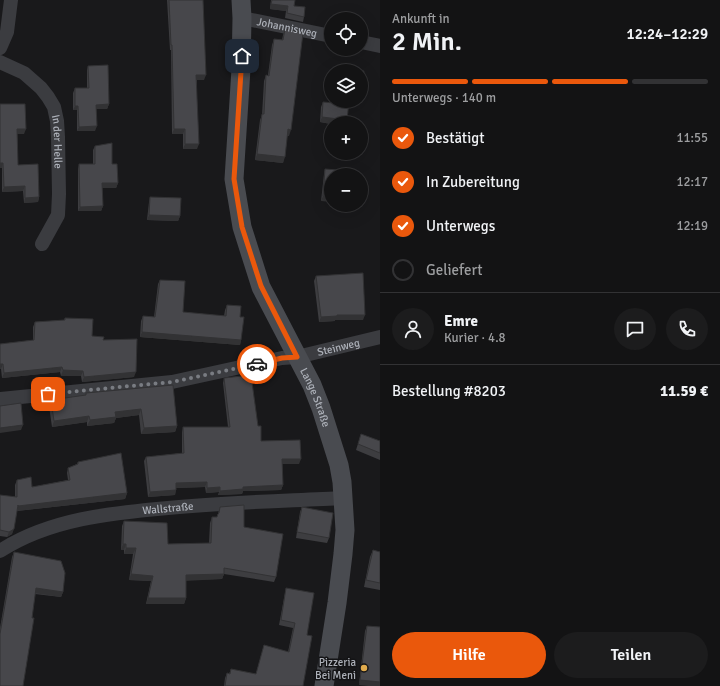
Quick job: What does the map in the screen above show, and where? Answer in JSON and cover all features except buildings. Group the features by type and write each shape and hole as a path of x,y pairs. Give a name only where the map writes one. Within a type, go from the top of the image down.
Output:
{"main road":[{"name":"Lange Straße","path":"242,9 241,69 234,179 242,227 261,286 312,385 328,428 339,465 344,498 345,530 343,554 324,686"}],"street":[{"path":"0,48 7,32 11,0"},
{"name":"Johannisweg","path":"242,9 324,34"},
{"path":"368,43 380,46"},
{"name":"In der Helle","path":"0,62 24,74 41,88 54,108 57,121 60,194 58,215 42,244"},
{"name":"Steinweg","path":"0,399 172,382 282,358 297,357 380,337"},
{"name":"Wallstraße","path":"0,551 14,542 38,532 63,524 94,517 203,504 344,498"}],"way so far":[{"path":"48,394 172,382 257,364"}],"place":[{"name":"Pizzeria Bei Meni","path":"364,668"}],"route":[{"path":"242,56 234,179 242,227 261,286 297,357 282,358 257,364"}]}
